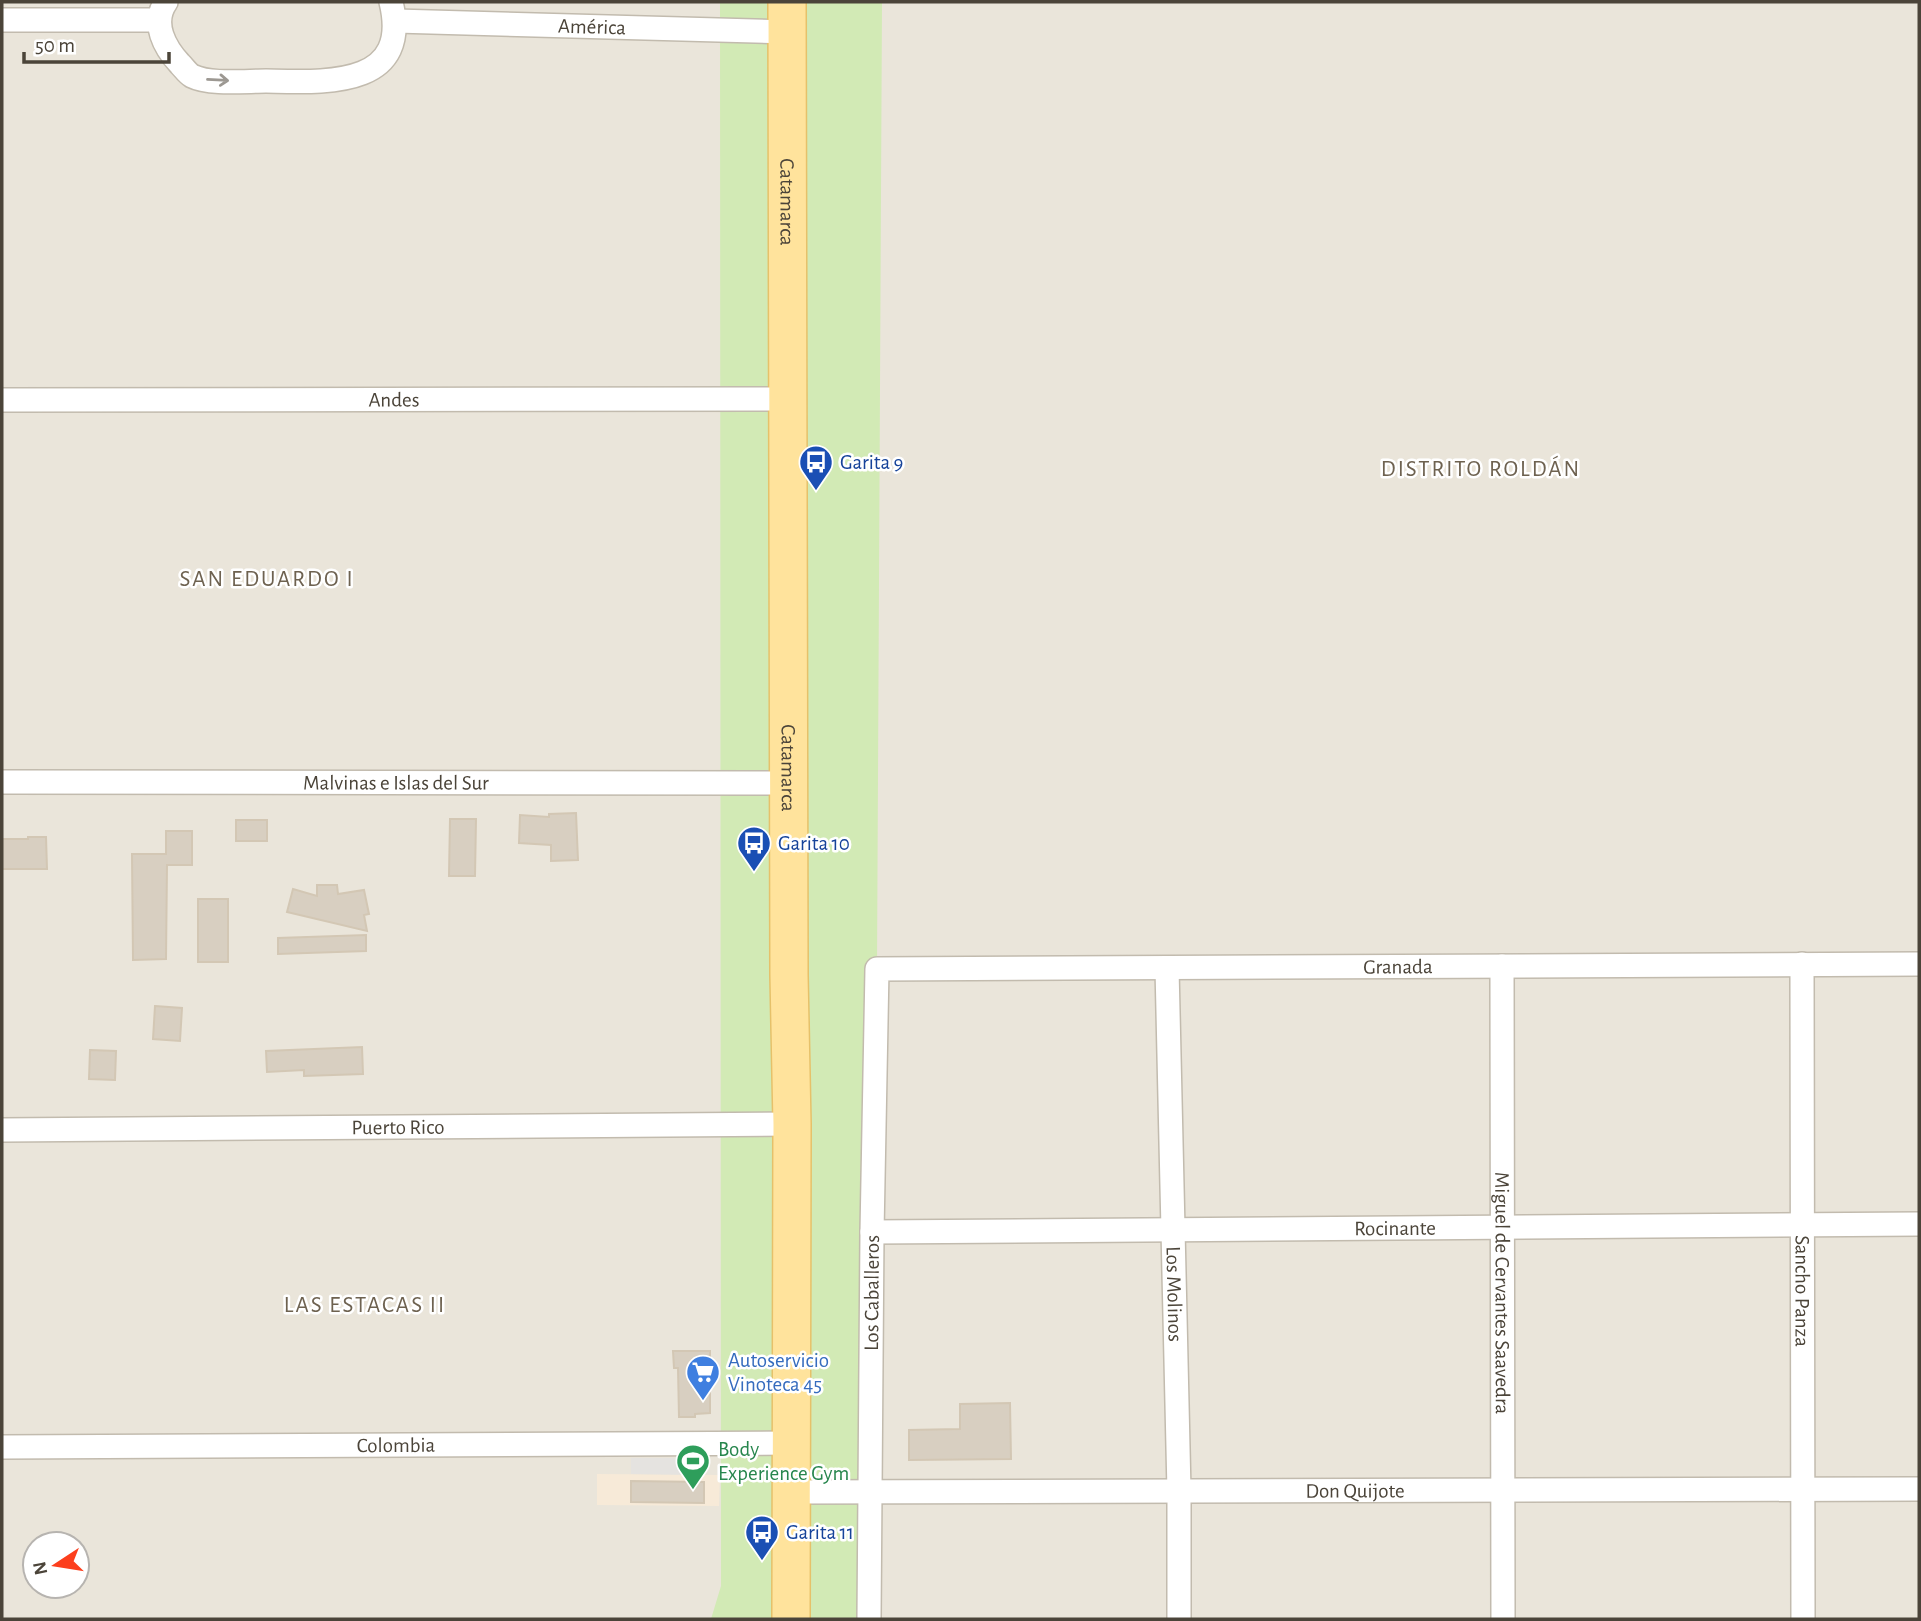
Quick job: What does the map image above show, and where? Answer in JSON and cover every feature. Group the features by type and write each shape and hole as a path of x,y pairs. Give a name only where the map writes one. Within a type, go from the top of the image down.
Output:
{"main road":[{"name":"Catamarca","path":"787,17 792,1124 791,1619"}],"street":[{"name":"América","path":"2,20 162,11 161,36 173,57 190,75 210,81 329,82 353,77 377,65 387,54 394,37 394,11 787,17"},
{"name":"Andes","path":"2,400 788,399"},
{"name":"Malvinas e Islas del Sur","path":"2,782 789,783"},
{"name":"Sancho Panza","path":"1802,964 1802,1619"},
{"name":"Granada","path":"877,969 1919,964"},
{"name":"Miguel de Cervantes Saavedra","path":"1502,966 1503,1619"},
{"name":"Los Molinos","path":"1167,968 1179,1491 1179,1619"},
{"name":"Los Caballeros","path":"869,1619 877,969"},
{"name":"Puerto Rico","path":"2,1130 792,1124"},
{"name":"Rocinante","path":"872,1232 1919,1224"},
{"name":"Colombia","path":"2,1447 791,1443"},
{"name":"Don Quijote","path":"791,1492 1919,1489"}],"shaded area":[{"path":"2,2 1919,2 1919,1619 2,1619"},
{"path":"631,1458 704,1458 704,1475 631,1474"},
{"path":"597,1474 720,1475 719,1506 597,1505"}],"green space":[{"path":"720,2 882,2 877,969 869,1619 711,1619 721,1586"}],"building":[{"path":"576,813 578,860 551,861 551,845 519,843 520,815 549,817 549,814"},
{"path":"450,819 476,819 475,876 449,876"},
{"path":"236,820 267,820 267,841 236,841"},
{"path":"166,831 192,831 192,865 167,865 166,959 133,960 132,854 166,854"},
{"path":"46,837 47,869 2,869 2,839"},
{"path":"317,885 337,885 338,894 364,890 369,914 364,915 367,931 287,912 293,889 317,896"},
{"path":"198,899 228,899 228,962 198,962"},
{"path":"366,935 366,951 278,954 278,938"},
{"path":"155,1006 182,1008 180,1041 153,1039"},
{"path":"362,1047 363,1074 304,1076 304,1070 267,1072 266,1051"},
{"path":"90,1050 116,1051 115,1080 89,1079"},
{"path":"673,1351 710,1351 710,1413 679,1417 678,1368 674,1368"},
{"path":"1010,1403 1011,1459 909,1460 909,1430 960,1429 960,1404"},
{"path":"631,1481 704,1482 704,1503 631,1502"}],"place":[{"name":"Garita 9","path":"816,492"},
{"name":"Garita 10","path":"754,873"},
{"name":"Autoservicio Vinoteca 45","path":"703,1402"},
{"name":"Body Experience Gym","path":"693,1491"},
{"name":"Garita 11","path":"762,1562"}],"district":[{"name":"DISTRITO ROLDÁN","path":"1481,468"},
{"name":"SAN EDUARDO I","path":"267,578"},
{"name":"LAS ESTACAS II","path":"365,1304"}]}
